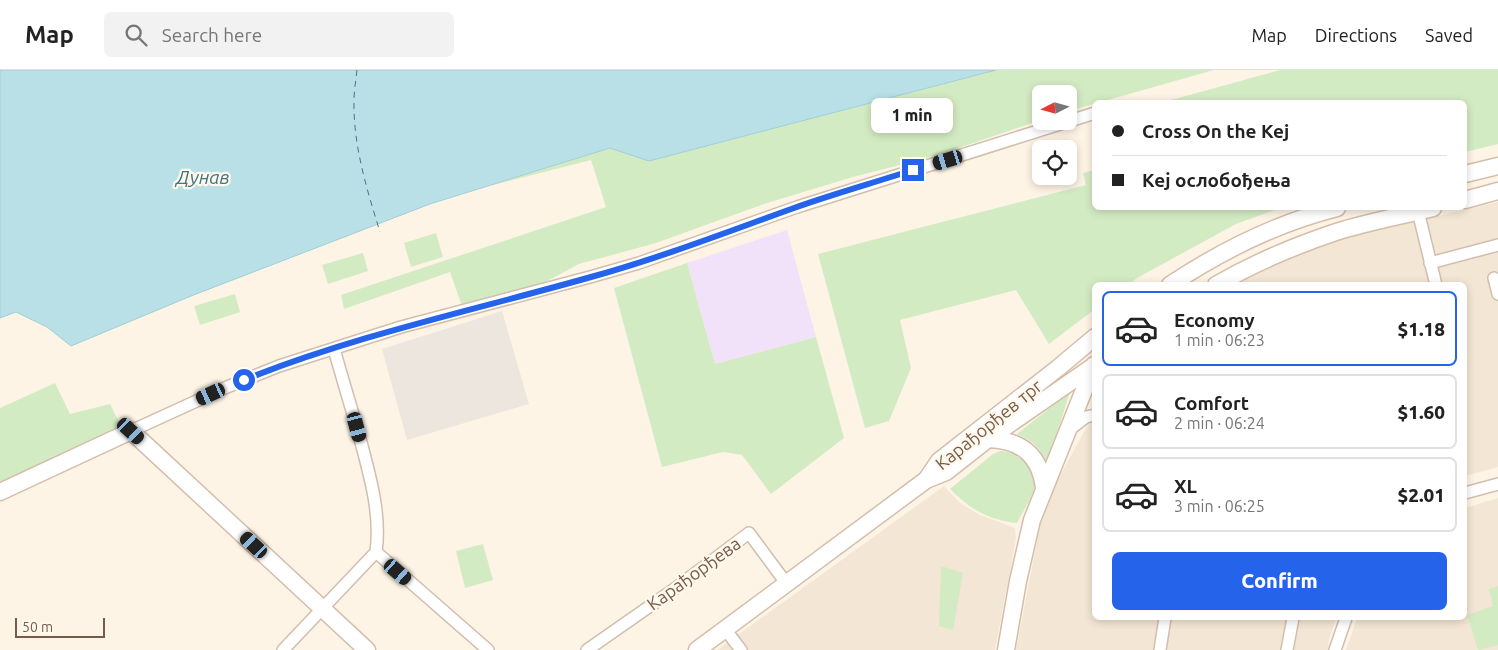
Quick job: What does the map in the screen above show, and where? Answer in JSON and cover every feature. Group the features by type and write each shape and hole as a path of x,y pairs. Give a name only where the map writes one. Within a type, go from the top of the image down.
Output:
{"main road":[{"path":"1467,174 1498,166"},
{"path":"1467,199 1498,191"},
{"path":"1175,282 1227,250 1250,239 1304,217 1329,210"},
{"path":"1222,282 1260,262 1311,241 1422,210"},
{"name":"Карађорђев трг","path":"926,480 939,461 1092,340"},
{"name":"Карађорђев трг","path":"926,480 946,472 988,439 1092,365"},
{"name":"Карађорђев трг","path":"1006,650 1028,534 1044,488 1092,369"},
{"path":"0,492 131,431 367,650"},
{"path":"988,439 1013,443 1029,453 1040,468 1044,488"},
{"path":"697,650 926,480"}],"street":[{"path":"131,431 227,387 279,366 401,327 639,263 797,207 1092,114"},
{"path":"1426,210 1430,263 1435,282"},
{"path":"1430,263 1498,245"},
{"path":"1494,278 1498,294"},
{"path":"283,650 376,552 378,530 372,486 334,348"},
{"path":"1066,433 1086,417 1092,416"},
{"path":"1467,492 1498,484"},
{"name":"Карађорђева","path":"587,650 666,595 749,533 786,583"},
{"path":"376,552 488,650"},
{"path":"1160,650 1165,620"},
{"path":"1287,650 1293,620"},
{"path":"1335,650 1345,620"},
{"path":"726,629 741,650"}],"shaded area":[{"path":"1498,202 1498,467 1467,475 1467,282 1221,282 1232,275 1373,227 1411,222"},
{"path":"787,230 816,337 715,364 687,263"},
{"path":"502,311 529,404 407,440 382,349"},
{"path":"1092,420 1092,620 1335,620 1329,639 1328,650 1016,650 1046,501"},
{"path":"944,486 960,503 980,515 1015,528 1016,539 995,650 717,650"},
{"path":"1498,498 1498,650 1346,650 1356,620 1467,620 1467,507"}],"green space":[{"path":"996,70 1214,70 1108,100 1092,100 1092,104 1078,108 1078,85 1032,85 1032,123 935,156 853,177 767,203 656,243 579,264 534,288 462,306 450,272 344,309 341,295 606,207 591,160 490,186 610,148 649,161"},
{"path":"1280,70 1498,70 1498,144 1467,152 1467,100 1171,100"},
{"path":"1092,171 1092,210 1274,210 1236,224 1131,282 1092,282 1092,311 1049,344 1016,290 900,320 911,368 889,421 865,428 818,254 1086,185 1083,173"},
{"path":"436,233 443,257 411,267 404,243"},
{"path":"363,253 368,271 328,284 322,265"},
{"path":"687,263 715,364 816,337 844,438 771,494 742,455 723,452 662,467 614,288"},
{"path":"235,294 240,312 200,325 194,306"},
{"path":"55,383 70,414 110,404 121,426 0,483 0,408"},
{"path":"1070,392 1047,464 1035,445 1017,434"},
{"path":"1000,451 1013,454 1025,462 1030,468 1035,481 1032,495 1017,523 988,516 972,508 950,489 993,454"},
{"path":"483,544 493,580 465,588 456,551"},
{"path":"941,566 963,573 953,630 939,626"},
{"path":"1498,586 1498,645 1478,650 1467,615 1493,606 1489,589"}],"water":[{"name":"Дунав","path":"0,70 996,70 649,161 610,148 430,204 191,296 71,346 47,327 16,312 0,318"}],"ferry route":[{"path":"357,70 354,118 358,151 380,232"}],"route":[{"path":"244,380 279,366 401,327 639,263 797,207 913,170"}]}
